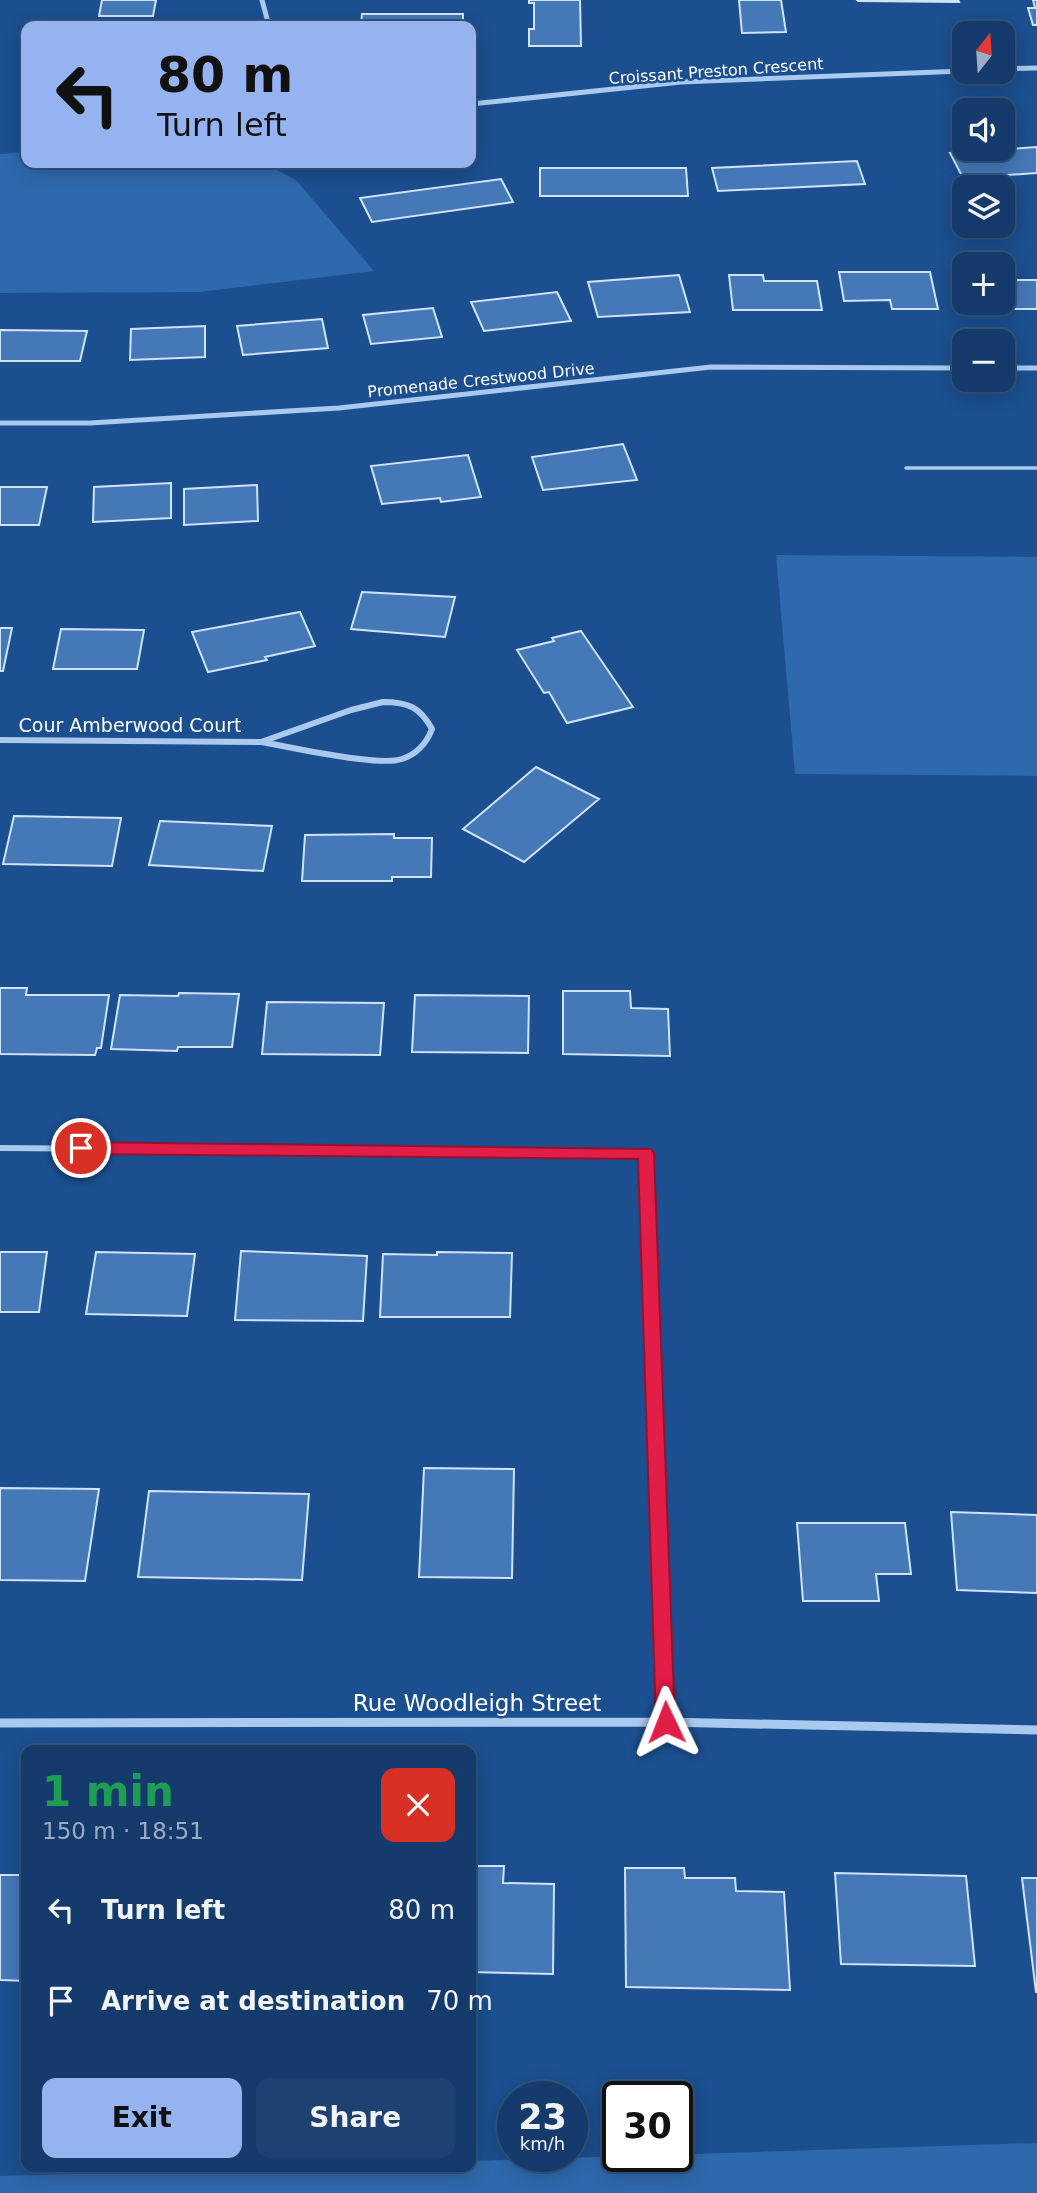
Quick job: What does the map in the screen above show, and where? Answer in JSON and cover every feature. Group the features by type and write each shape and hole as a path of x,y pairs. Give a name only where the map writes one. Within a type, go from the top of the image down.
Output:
{"street":[{"path":"262,0 268,21"},
{"path":"1015,69 1037,68"},
{"name":"Croissant Preston Crescent","path":"476,103 681,82 952,71"},
{"name":"Promenade Crestwood Drive","path":"0,423 90,423 339,408 711,367 952,368"},
{"path":"1015,368 1037,368"},
{"name":"Cour Amberwood Court","path":"0,740 261,742 381,761 401,759 416,751 427,741 432,729 429,719 414,706 397,702 375,702 261,742"},
{"path":"0,1148 646,1153 666,1722"},
{"name":"Rue Woodleigh Street","path":"0,1723 666,1722 1037,1730"}],"lane":[{"path":"905,468 1037,468"}],"shaded area":[{"path":"21,152 21,168 273,168 296,180 374,271 199,292 0,293 0,154"},
{"path":"776,555 1037,557 1037,776 795,774"},
{"path":"1037,2143 1037,2193 0,2193 0,2176 135,2172 476,2172 476,2161 497,2160 497,2172 588,2172 588,2157 602,2157 602,2172 693,2172 693,2154"}],"building":[{"path":"102,0 156,0 153,16 99,16"},
{"path":"529,0 580,0 581,46 529,46 529,29 534,29 534,3 529,3"},
{"path":"739,0 781,0 786,32 742,33"},
{"path":"958,0 959,2 858,1"},
{"path":"1033,0 1037,0 1037,25 1033,25 1028,8 1035,8"},
{"path":"362,14 463,14 463,21 361,21"},
{"path":"1037,147 1037,173 961,175 954,161 1015,161 1015,149"},
{"path":"857,161 865,184 718,191 712,168"},
{"path":"540,168 686,168 688,196 540,196"},
{"path":"501,179 513,202 372,222 360,198"},
{"path":"839,272 930,272 938,309 892,309 890,300 844,301"},
{"path":"679,275 690,312 598,317 588,282"},
{"path":"729,275 763,275 764,281 817,281 822,310 733,310"},
{"path":"1015,280 1037,280 1037,309 1015,309"},
{"path":"557,292 571,321 484,331 471,302"},
{"path":"433,308 442,337 371,344 363,315"},
{"path":"322,319 328,348 243,355 237,326"},
{"path":"205,326 205,357 130,360 131,329"},
{"path":"0,330 87,331 80,361 0,361"},
{"path":"623,444 637,480 543,490 532,457"},
{"path":"468,455 481,497 441,502 440,498 382,504 371,466"},
{"path":"171,483 171,518 93,522 94,487"},
{"path":"257,485 258,521 184,525 184,489"},
{"path":"0,487 47,487 39,525 0,525"},
{"path":"362,592 455,597 445,637 351,629"},
{"path":"300,612 315,646 265,657 267,660 208,672 192,632"},
{"path":"0,628 12,628 3,671 0,671"},
{"path":"61,629 144,630 137,669 53,669"},
{"path":"581,631 633,707 567,723 549,692 544,693 517,650"},
{"path":"536,767 599,799 524,862 463,829"},
{"path":"14,816 121,818 112,866 3,864"},
{"path":"160,821 272,826 263,871 149,865"},
{"path":"394,834 394,838 432,838 431,877 392,877 392,881 302,881 305,835"},
{"path":"0,988 27,988 26,995 109,995 101,1048 97,1048 95,1055 0,1054"},
{"path":"563,991 630,991 631,1008 668,1009 670,1056 563,1054"},
{"path":"179,993 239,994 232,1047 178,1047 177,1051 111,1049 120,995 178,996"},
{"path":"415,995 529,996 528,1053 412,1052"},
{"path":"267,1002 384,1003 380,1055 262,1054"},
{"path":"241,1251 367,1256 363,1321 235,1320"},
{"path":"0,1252 47,1252 39,1312 0,1312"},
{"path":"96,1252 195,1254 187,1316 86,1314"},
{"path":"437,1252 512,1253 510,1317 380,1317 383,1254 437,1255"},
{"path":"424,1468 514,1469 512,1578 419,1577"},
{"path":"0,1488 99,1489 85,1581 0,1580"},
{"path":"149,1491 309,1494 302,1580 138,1577"},
{"path":"951,1512 1037,1515 1037,1593 957,1590"},
{"path":"797,1523 905,1523 911,1574 876,1574 879,1601 803,1601"},
{"path":"476,1866 504,1866 503,1883 554,1884 553,1974 476,1972"},
{"path":"625,1868 684,1868 685,1878 735,1878 736,1891 784,1892 790,1990 626,1987"},
{"path":"835,1873 966,1876 975,1966 841,1964"},
{"path":"0,1875 21,1875 21,1981 0,1980"},
{"path":"1022,1878 1037,1878 1037,1992 1036,1992"}],"route":[{"path":"81,1148 646,1153 666,1722"}]}
